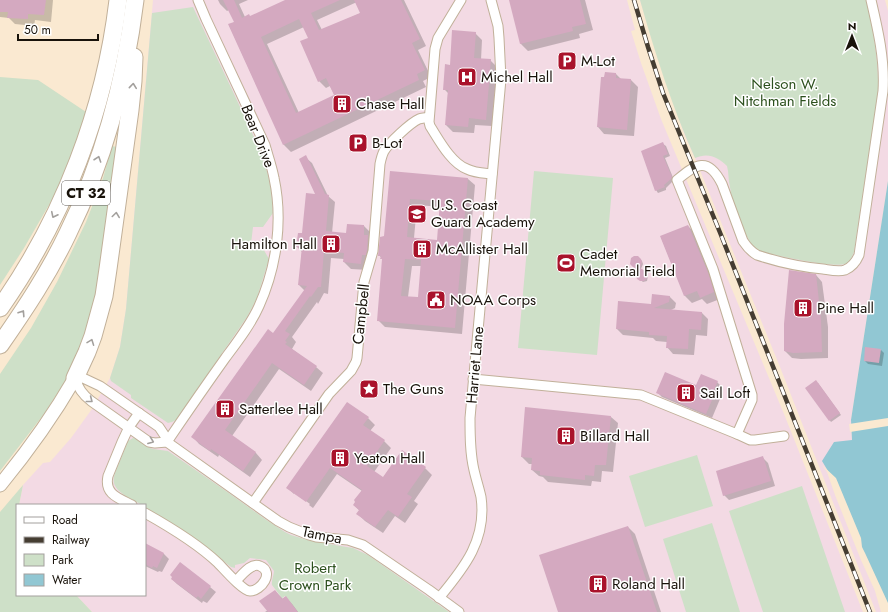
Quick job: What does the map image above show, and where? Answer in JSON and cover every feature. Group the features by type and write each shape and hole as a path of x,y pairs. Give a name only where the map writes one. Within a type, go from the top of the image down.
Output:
{"highway":[{"name":"CT 32","path":"0,308 16,285 35,252 56,211 80,156 102,87 118,0"},
{"name":"CT 32","path":"0,345 52,263 68,234 84,196 114,111 124,66 135,0"},
{"path":"74,378 87,352 95,330 104,296 135,63 134,41 131,25"}],"main road":[{"path":"0,485 27,451 60,404 74,378"}],"street":[{"name":"Bear Drive","path":"167,442 253,319 270,277 278,234 278,203 274,177 265,145 198,0"},
{"path":"461,0 438,38 434,49 428,117 430,126 453,161 459,166 472,171 492,174"},
{"name":"Harriet Lane","path":"439,598 471,555 481,522 481,497 473,469 470,447 470,418 501,79 499,32 491,0"},
{"path":"737,434 752,400 752,395 713,269 677,180 689,170 698,166 709,167 716,174 722,184 746,247 757,255 803,266 836,271 843,270 854,265 859,255 884,79 882,50 871,0"},
{"name":"Campbell","path":"253,503 329,394 354,366 357,358 364,282 373,251 380,164 382,156 392,140 411,124 428,117"},
{"name":"Tampa","path":"74,378 83,378 100,386 159,427 167,442 278,521 316,537 348,540 363,545 459,612"},
{"path":"74,378 78,388 91,402 149,442 167,442"},
{"path":"473,379 641,395 750,440 784,436"},
{"path":"130,504 111,492 107,485 108,476 122,442 129,427 139,413"},
{"path":"146,514 193,543 217,562 236,581"}],"shaded area":[{"name":"U.S. Coast Guard Academy","path":"153,0 627,0 635,30 631,31 661,119 784,414 863,612 92,612 77,596 146,596 146,504 19,504 23,485 43,463 50,462 71,438 92,409 110,378 120,347 126,309"},
{"name":"Nelson W. Nitchman Fields","path":"640,0 885,0 888,11 888,181 851,420 852,441 828,471 884,612 876,612 780,367 685,136"}],"green space":[{"name":"Nelson W. Nitchman Fields","path":"640,0 867,0 877,58 878,93 854,252 848,262 839,265 805,261 761,251 753,246 742,226 736,209 731,193 727,166 712,156 704,155 695,158 664,80"},
{"path":"193,7 261,152 271,190 273,213 263,227 253,227 251,244 261,245 269,259 257,298 247,317 176,420 168,423 131,398 131,395 111,381 110,378 120,347 126,309 152,13"},
{"path":"0,77 38,80 86,112 64,179 24,248 0,285"},
{"path":"112,146 117,147 103,287 69,382 60,389 44,414 0,471 0,374 31,328 57,282 86,222 103,178"},
{"name":"Cadet Memorial Field","path":"534,171 613,178 597,355 518,348"},
{"name":"Robert Crown Park","path":"133,438 137,439 153,449 168,451 265,519 291,535 311,541 353,548 368,555 449,612 297,612 285,596 282,598 272,585 274,571 266,560 250,558 244,563 235,565 235,568 231,567 189,534 146,508 146,504 140,504 115,487 115,474 128,441"},
{"path":"697,455 713,506 645,527 629,476"},
{"path":"23,485 19,504 16,504 16,596 77,596 92,612 0,612 0,512"},
{"path":"802,486 845,612 763,612 729,511"},
{"path":"712,523 740,612 686,612 663,539"}],"water":[{"path":"888,181 888,612 828,471 822,461 834,442 852,440 851,420"}],"pier":[{"path":"888,418 888,426 850,432 849,424"},
{"path":"822,465 836,478 861,538 862,547 888,603 888,612 881,612 875,591 861,560 827,472"}],"building":[{"path":"0,0 46,0 44,15 28,14 28,19 7,18 8,12 0,12"},
{"name":"Chase Hall","path":"223,0 234,0 242,18 249,14 250,16 285,0 340,0 311,13 319,30 360,13 354,0 401,0 420,39 412,43 425,70 417,74 419,80 283,145 228,24 234,22","holes":["299,19 308,38 300,41 318,82 326,78 334,95 296,113 261,37"]},
{"path":"509,0 580,0 586,24 572,27 573,31 520,44"},
{"name":"Michel Hall","path":"452,30 476,32 474,58 491,59 486,120 469,118 468,127 445,125 448,90 443,90 445,64 450,65"},
{"path":"605,72 616,73 616,78 631,79 627,130 597,127 601,77 604,77"},
{"path":"663,142 668,154 663,156 672,177 664,185 665,187 655,191 641,151"},
{"path":"306,155 325,194 329,195 326,231 346,233 347,224 364,225 364,235 368,235 367,250 366,255 362,255 361,264 343,262 344,253 324,251 321,287 318,287 311,297 310,296 285,331 290,334 285,341 287,342 285,344 317,366 304,385 272,363 225,430 256,452 243,471 211,449 210,451 191,437 268,329 273,333 307,286 298,285 302,247 296,247 298,233 302,233 306,193 315,194 299,159"},
{"name":"McAllister Hall","path":"390,171 468,178 455,328 377,321 382,259 380,259 381,256 378,256 380,237 384,236","holes":["410,199 440,201 437,240 407,237","405,259 421,260 418,297 401,296"]},
{"path":"688,225 709,275 714,292 700,298 697,291 684,296 660,236"},
{"path":"638,256 641,259 642,262 640,268 647,272 647,278 644,281 637,279 636,270 630,264 631,258"},
{"name":"Pine Hall","path":"789,270 816,274 821,320 822,352 793,353 784,351 784,324"},
{"path":"652,294 670,296 669,302 654,308 702,312 701,330 689,329 688,349 666,348 667,336 649,335 649,332 616,329 618,301 651,304"},
{"path":"865,347 881,349 879,363 864,361"},
{"name":"Sail Loft","path":"665,372 696,385 701,374 718,381 713,392 715,393 706,414 656,393"},
{"path":"816,380 840,413 829,421 805,388"},
{"name":"Yeaton Hall","path":"347,402 369,417 363,425 385,440 367,466 383,477 402,450 426,467 407,494 412,497 398,517 388,510 375,527 356,514 359,510 353,505 355,502 354,500 362,490 330,468 306,502 286,488"},
{"name":"Billard Hall","path":"525,407 611,416 606,465 595,465 594,476 585,475 585,480 540,475 540,471 531,470 532,458 521,457"},
{"path":"763,456 771,481 723,496 716,471"},
{"name":"Roland Hall","path":"628,526 657,612 558,612 539,555"},
{"path":"146,544 164,553 157,568 153,566 152,568 146,565"},
{"path":"180,562 211,586 201,599 198,596 196,598 171,579 172,577 170,575"},
{"path":"275,590 282,599 286,596 298,612 268,612 259,601"}],"railway":[{"path":"634,0 663,93 721,235 870,612"}],"place":[{"name":"M-Lot","path":"567,61"},
{"name":"Michel Hall","path":"467,77"},
{"name":"Chase Hall","path":"342,104"},
{"name":"B-Lot","path":"358,143"},
{"name":"U.S. Coast Guard Academy","path":"417,214"},
{"name":"Hamilton Hall","path":"331,244"},
{"name":"McAllister Hall","path":"422,249"},
{"name":"Cadet Memorial Field","path":"566,263"},
{"name":"NOAA Corps","path":"436,300"},
{"name":"Pine Hall","path":"803,308"},
{"name":"The Guns","path":"369,389"},
{"name":"Sail Loft","path":"686,393"},
{"name":"Satterlee Hall","path":"225,409"},
{"name":"Billard Hall","path":"566,436"},
{"name":"Yeaton Hall","path":"340,458"},
{"name":"Roland Hall","path":"598,584"}]}
